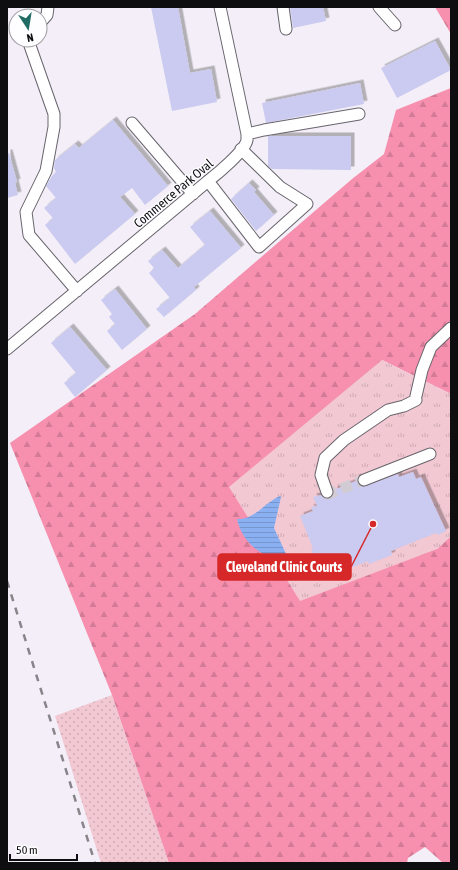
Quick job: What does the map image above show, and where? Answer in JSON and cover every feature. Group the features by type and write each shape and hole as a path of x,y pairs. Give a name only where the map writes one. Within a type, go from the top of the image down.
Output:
{"street":[{"path":"220,7 247,134 359,114"},
{"path":"283,7 286,29"},
{"path":"379,7 395,25"},
{"path":"31,48 54,114 54,127 46,171 26,212 27,225 29,235 77,291"},
{"path":"132,122 193,194"},
{"name":"Commerce Park Oval","path":"7,349 233,160 248,139 247,134"},
{"path":"208,182 259,247 308,204 280,187 241,148"},
{"path":"327,492 321,475 325,458 344,440 388,410 404,406 416,398 422,370 431,347 451,328"},
{"path":"364,480 430,454"}],"green space":[{"path":"435,7 451,7 451,34"},
{"path":"451,88 451,394 382,360 437,549 451,536 451,863 443,863 425,847 408,858 407,863 169,863 112,695 10,443 195,314 352,179 384,154 396,110"},
{"path":"382,360 451,394 451,536 437,549 300,601 229,487"},
{"path":"112,695 169,863 101,863 55,716"}],"water":[{"path":"280,496 274,528 288,558 288,562 282,564 260,552 248,542 243,535 237,519 243,519 255,514"}],"building":[{"path":"151,7 178,7 190,73 211,69 217,102 172,111"},
{"path":"290,7 323,7 326,21 293,28"},
{"path":"435,41 451,70 397,98 381,68"},
{"path":"360,83 364,104 266,123 262,103"},
{"path":"113,120 168,186 145,205 132,188 120,197 135,214 75,264 45,225 53,218 44,208 56,198 46,186 56,172 54,168 55,160 75,144 79,148"},
{"path":"268,136 351,136 351,170 272,169 268,166"},
{"path":"7,153 9,153 17,182 15,183 18,195 7,198"},
{"path":"249,183 256,190 254,192 274,215 256,231 231,199"},
{"path":"210,211 241,248 194,287 196,290 164,317 156,309 170,298 149,273 154,268 148,261 162,250 178,268 205,245 190,227"},
{"path":"115,289 147,329 122,350 107,331 115,324 109,317 112,314 101,300"},
{"path":"70,327 107,370 75,397 64,383 76,373 51,343"},
{"path":"413,472 416,479 421,477 446,531 438,535 436,533 391,551 392,555 369,564 368,561 323,579 311,549 313,548 300,516 313,511 311,507 317,506 313,497 321,495 325,499 330,498 334,494 334,490 356,481 355,478 358,477 358,483 363,487 398,474 399,477"}],"tunnel":[{"path":"327,492 328,494 364,480"}],"railway":[{"path":"7,581 95,863"}],"place":[{"name":"Cleveland Clinic Courts","path":"373,524"}]}
